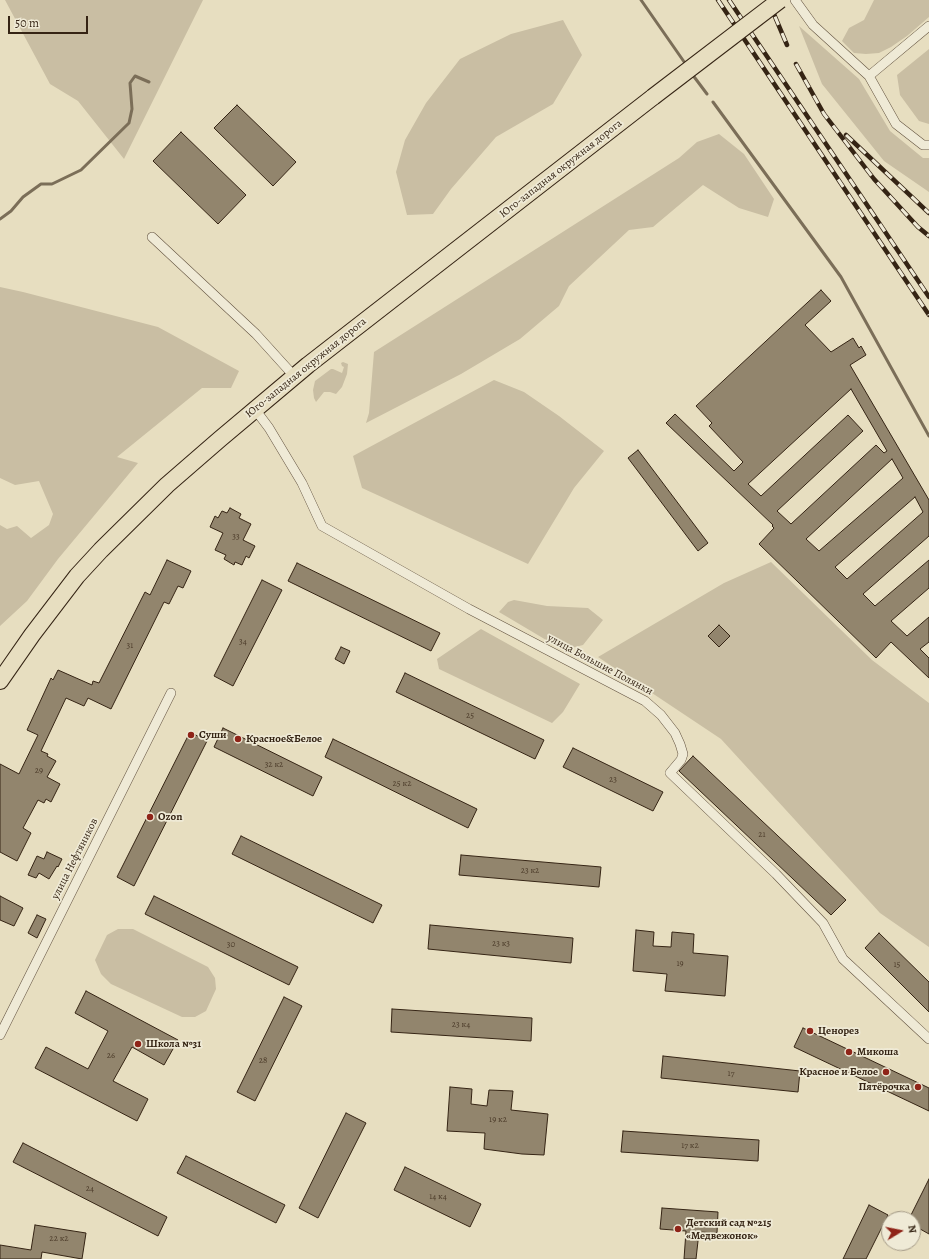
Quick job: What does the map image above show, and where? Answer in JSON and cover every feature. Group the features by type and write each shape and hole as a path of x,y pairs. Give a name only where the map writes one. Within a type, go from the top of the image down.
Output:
{"highway":[{"name":"Юго-западная окружная дорога","path":"0,681 32,635 68,588 101,550 167,486 254,408 780,0"}],"street":[{"path":"795,0 814,25 869,76 896,124 923,145 929,145"},
{"path":"869,76 929,26"},
{"path":"152,237 256,334 294,376"},
{"name":"улица Большие Полянки","path":"254,408 269,428 302,483 322,526 469,609 645,701 661,715 675,733 683,754 681,760 670,773 776,874 823,923 842,959 929,1039"},
{"name":"улица Нефтяников","path":"0,1035 171,693"}],"shaded area":[{"path":"5,0 203,0 124,159 78,101 50,84"},
{"path":"874,0 929,0 929,17 907,36 879,53 854,53 842,41 849,28 864,20"},
{"path":"563,20 582,55 553,104 496,137 451,189 433,214 407,215 396,172 405,140 426,103 460,59 511,34"},
{"path":"799,26 859,79 890,131 923,158 929,158 929,192 884,161 822,84"},
{"path":"929,49 929,124 919,121 900,95 897,75"},
{"path":"719,134 744,154 774,199 768,217 739,208 703,185 653,227 629,230 569,286 559,306 520,339 461,374 366,423 369,413 374,352 679,158 697,142"},
{"path":"0,287 158,327 239,371 231,388 202,388 117,457 138,463 58,559 27,601 0,626 0,525 7,529 17,526 31,538 49,525 53,514 39,481 15,485 0,478"},
{"path":"343,362 348,364 347,374 342,387 336,394 324,392 316,402 313,390 315,381 331,369 342,373 344,367 341,363"},
{"path":"494,380 524,392 559,416 604,451 574,488 528,564 362,488 353,456"},
{"path":"771,562 872,660 929,703 929,947 880,913 721,739 598,657 724,583"},
{"path":"514,600 547,606 588,608 603,620 583,645 563,650 499,612 508,602"},
{"path":"481,629 580,684 563,712 552,723 439,669 437,659"},
{"path":"118,929 133,929 208,967 215,978 216,989 206,1011 195,1017 182,1017 111,984 101,974 95,960 107,935"}],"building":[{"path":"237,105 296,162 273,186 214,128"},
{"path":"181,132 246,195 218,224 153,161"},
{"path":"821,290 831,301 805,325 831,352 853,338 859,348 861,346 866,355 850,365 929,500 929,536 863,594 875,606 929,560 929,588 891,621 907,636 929,617 929,642 920,649 929,658 929,678 891,642 876,658 759,544 774,528 772,526 773,525 666,423 675,414 734,471 743,462 709,426 712,423 696,406","holes":["851,389 887,451 884,453 876,445 791,524 777,511 863,431 848,415 761,496 748,484","892,459 903,478 819,551 806,539","915,497 923,512 847,579 835,567"]},
{"path":"638,450 708,543 698,551 628,458"},
{"path":"230,508 241,514 239,518 251,524 243,540 255,546 249,558 246,556 242,565 235,562 234,565 224,559 226,555 215,550 223,533 210,527 215,516 218,518 222,511 227,513"},
{"path":"167,560 191,571 183,588 178,586 169,604 164,602 111,709 88,698 84,706 66,698 41,751 48,754 47,756 56,761 47,777 60,784 51,802 46,799 44,803 38,800 23,828 31,833 17,861 0,852 0,764 19,774 38,735 27,730 51,678 53,680 58,670 92,685 93,681 99,683 145,592 150,595"},
{"path":"297,563 440,633 431,651 288,581"},
{"path":"262,580 282,590 233,686 214,676"},
{"path":"719,625 730,636 719,647 708,636"},
{"path":"341,647 350,651 344,664 335,659"},
{"path":"405,673 544,740 535,759 396,692"},
{"path":"223,728 322,777 313,796 214,747"},
{"path":"190,732 207,741 134,886 117,877"},
{"path":"333,739 477,809 468,828 325,757"},
{"path":"573,748 663,792 653,811 563,767"},
{"path":"693,756 846,900 831,915 679,771"},
{"path":"241,836 382,905 373,923 232,854"},
{"path":"47,852 62,859 49,879 39,873 36,878 28,875 37,856 44,859"},
{"path":"461,855 601,867 599,887 459,875"},
{"path":"0,896 23,908 14,926 0,920"},
{"path":"154,896 298,967 289,985 145,914"},
{"path":"37,915 46,919 37,938 28,933"},
{"path":"430,925 573,938 571,963 428,949"},
{"path":"636,930 654,932 653,946 671,947 672,932 694,934 693,953 728,956 725,996 665,991 667,974 633,971"},
{"path":"879,933 929,982 929,1012 865,948"},
{"path":"86,991 178,1040 164,1065 132,1047 113,1081 148,1099 137,1121 35,1068 46,1047 88,1069 108,1031 75,1013"},
{"path":"284,997 302,1006 255,1101 237,1092"},
{"path":"392,1009 532,1018 531,1041 391,1032"},
{"path":"803,1028 929,1088 929,1111 794,1047"},
{"path":"663,1056 800,1071 798,1092 661,1078"},
{"path":"450,1087 472,1089 471,1104 487,1106 489,1090 513,1091 511,1110 548,1114 544,1155 484,1149 485,1133 447,1131"},
{"path":"346,1113 366,1123 318,1218 299,1208"},
{"path":"623,1131 759,1140 758,1161 621,1152"},
{"path":"23,1143 167,1217 158,1236 13,1162"},
{"path":"186,1156 285,1205 276,1223 177,1173"},
{"path":"405,1167 481,1204 470,1227 394,1190"},
{"path":"929,1179 929,1234 921,1230 921,1211 913,1211"},
{"path":"869,1205 881,1211 881,1229 866,1259 843,1259"},
{"path":"662,1208 718,1212 717,1233 699,1232 696,1259 684,1259 686,1231 660,1229"},
{"path":"35,1225 86,1233 82,1259 42,1252 41,1259 0,1259 0,1245 31,1250"}],"waterway":[{"path":"641,0 687,66"},
{"path":"692,74 707,94"},
{"path":"0,219 11,211 23,197 41,184 52,184 81,170 129,123 132,109 130,83 135,76 149,82"},
{"path":"713,102 841,277 929,436"}],"railway":[{"path":"718,0 929,315"},
{"path":"729,0 929,297"},
{"path":"768,0 787,45"},
{"path":"796,64 824,114 874,179 918,227 929,236"},
{"path":"846,135 929,213"}],"place":[{"name":"Суши","path":"191,735"},
{"name":"Красное&Белое","path":"238,739"},
{"name":"Ozon","path":"150,817"},
{"name":"Ценорез","path":"810,1031"},
{"name":"Школа №31","path":"138,1044"},
{"name":"Микоша","path":"849,1052"},
{"name":"Красное и Белое","path":"886,1072"},
{"name":"Пятёрочка","path":"918,1087"},
{"name":"Детский сад №215 «Медвежонок»","path":"678,1229"}]}
